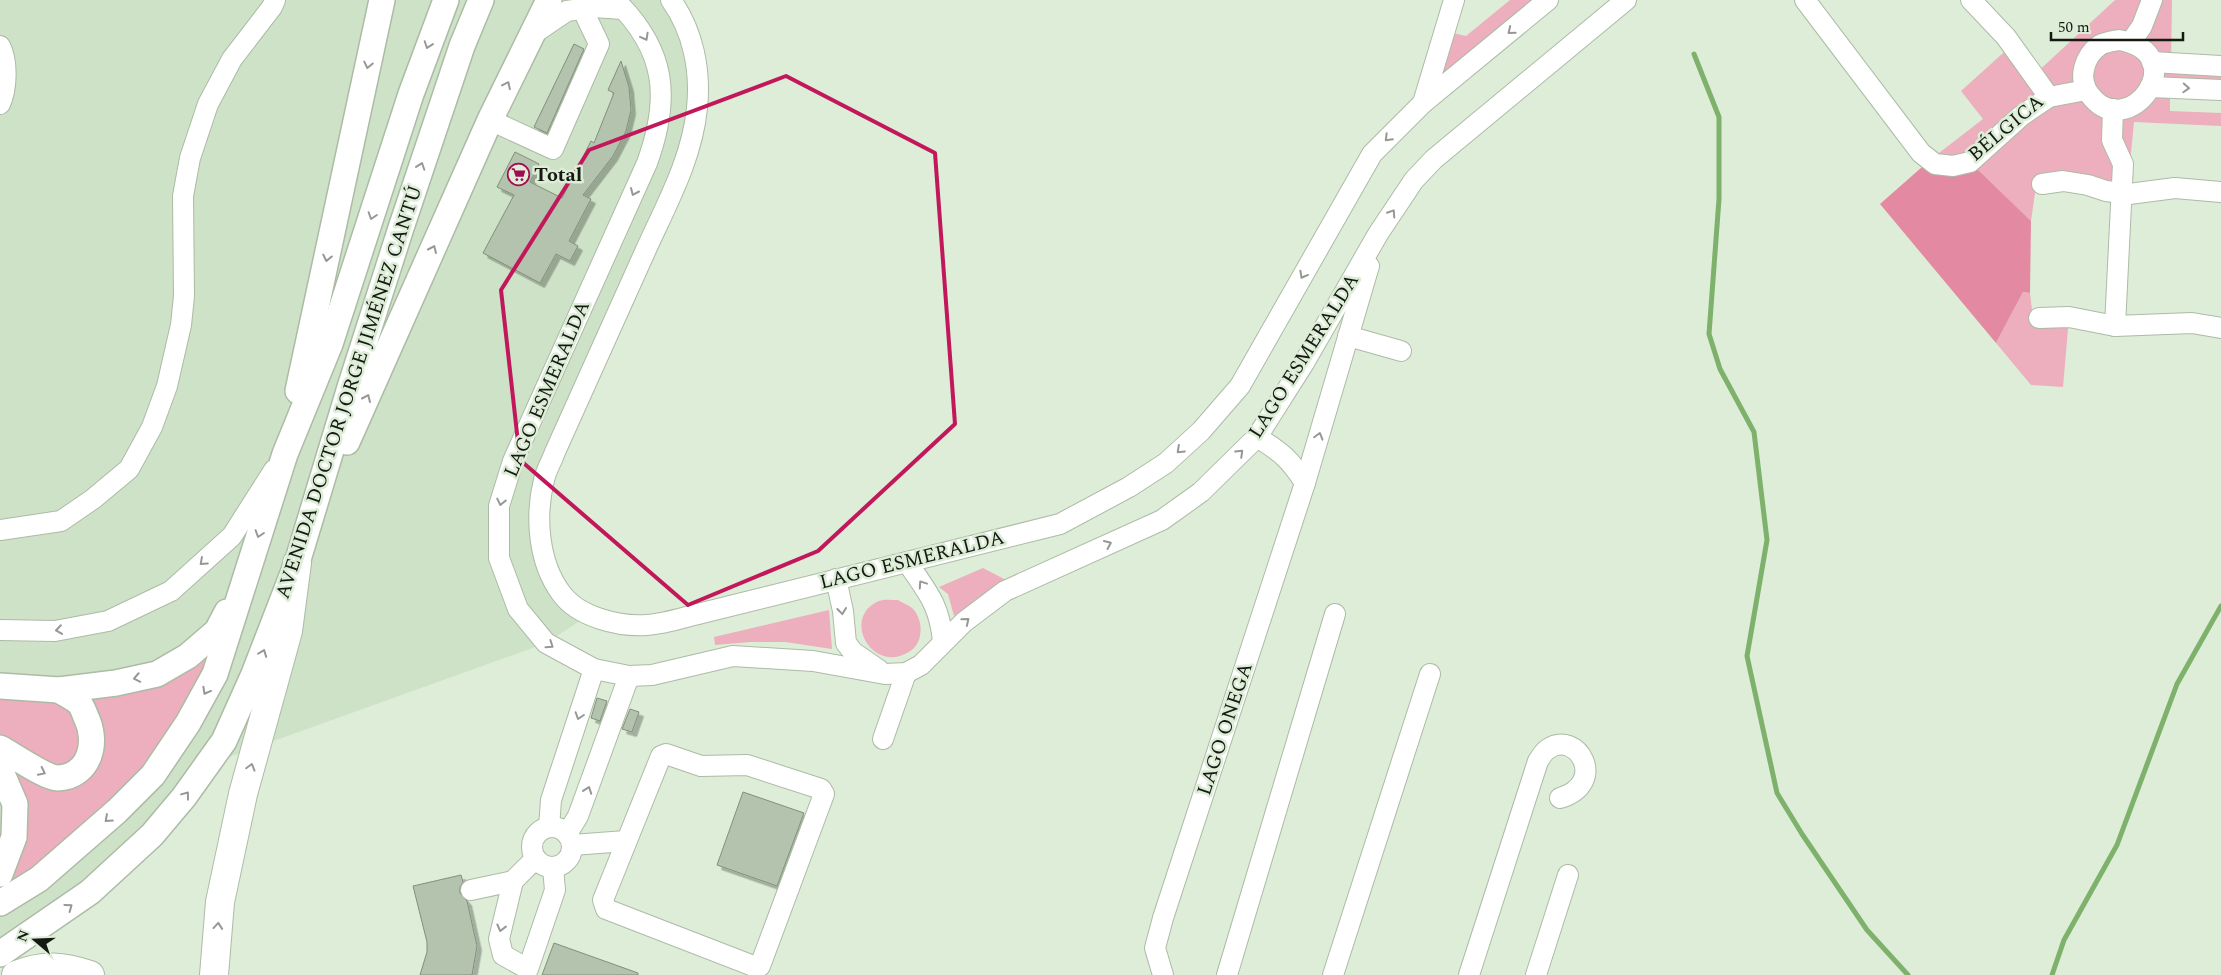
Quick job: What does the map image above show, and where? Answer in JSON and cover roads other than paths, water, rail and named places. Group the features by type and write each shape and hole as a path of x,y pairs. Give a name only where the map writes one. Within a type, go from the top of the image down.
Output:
{"highway":[{"path":"214,975 220,902 243,794 288,631 297,564"},
{"path":"16,975 34,968 66,967 90,975"}],"main road":[{"path":"284,454 382,0"},
{"name":"AVENIDA DOCTOR JORGE JIMÉNEZ CANTÚ","path":"0,903 39,879 117,811 152,775 188,723 215,674 284,454 330,344 411,94 446,0"},
{"name":"AVENIDA DOCTOR JORGE JIMÉNEZ CANTÚ","path":"0,954 90,892 152,836 184,798 224,741 254,674 297,564 400,228 462,46 481,0"},
{"path":"527,0 533,34"},
{"path":"311,522 490,120 549,0"},
{"path":"0,686 59,690 157,674 188,656 217,631 245,579"},
{"path":"0,748 42,773 57,778 75,773 84,766 93,745 92,729 80,704 59,690"},
{"path":"0,769 15,804 0,874"}],"street":[{"path":"0,530 61,521 94,500 129,469 152,427 167,386 181,325 184,296 183,196 190,158 208,104 232,59 272,7 275,0"},
{"name":"LAGO ESMERALDA","path":"670,0 678,11 691,39 697,68 697,108 692,136 675,185 544,478 539,519 542,546 550,574 561,594 588,615 623,624 648,625 1060,524 1129,487 1166,463 1201,430 1240,386 1372,154 1423,103 1548,0"},
{"path":"1423,103 1454,0"},
{"name":"LAGO ESMERALDA","path":"619,4 645,36 655,60 661,99 659,125 647,163 513,460 499,506 500,558 518,609 546,643 594,669 629,676 652,675 732,656 813,661 885,674 906,673 921,665 964,622 1005,590 1162,520 1201,492 1257,437 1304,363 1378,234 1414,180 1434,159 1626,0"},
{"name":"BÉLGICA","path":"1804,0 1920,153 1935,164 1953,166 1970,162 2021,116 2050,97 2006,37 1971,0"},
{"path":"2131,42 2142,26 2152,0"},
{"path":"533,34 567,11 619,4"},
{"path":"490,120 553,149 600,44 582,8"},
{"path":"2118,40 2135,43 2146,53 2152,62 2154,75 2151,86 2144,98 2134,106 2114,109 2101,106 2086,90 2082,72 2088,55 2102,44 2118,40"},
{"path":"0,46 3,51 6,74 1,95"},
{"path":"2152,62 2221,66"},
{"path":"2151,86 2221,90"},
{"path":"2050,97 2086,90"},
{"path":"2114,109 2112,140 2123,164 2115,326"},
{"path":"2042,184 2062,181 2121,193 2154,192 2175,188 2221,192"},
{"name":"LAGO ONEGA","path":"1164,975 1155,948 1163,918 1305,483 1378,234"},
{"path":"2039,318 2069,317 2115,326 2192,322 2221,328"},
{"path":"1348,336 1401,351"},
{"path":"1257,437 1277,449 1294,464 1305,483"},
{"path":"0,630 55,631 108,621 171,591 232,536 284,454"},
{"path":"907,562 935,604 941,620 943,641"},
{"path":"833,664 838,659 846,643 843,610 836,579"},
{"path":"1227,975 1335,614"},
{"path":"846,643 853,652 885,674"},
{"path":"594,669 551,800 563,835 572,852 565,863 553,868 546,867 535,859 531,846 537,833 563,835 626,842"},
{"path":"883,739 906,673"},
{"path":"1333,975 1430,674"},
{"path":"563,835 578,816 629,676"},
{"path":"1469,975 1538,761 1548,749 1562,744 1574,748 1583,758 1586,771 1580,787 1571,794 1560,798"},
{"path":"666,754 701,766 747,765 821,790 824,794 760,966 756,967 606,909 603,900 626,842 661,756 666,754"},
{"path":"535,859 513,881 499,939 503,956 528,969 555,890 553,868"},
{"path":"1536,975 1568,875"},
{"path":"471,890 513,881"}],"waterway":[{"path":"1694,54 1719,117 1719,199 1709,334 1720,369 1754,432 1767,540 1747,656 1777,793 1802,834 1867,930 1908,975"},
{"path":"2052,975 2064,940 2117,845 2177,684 2221,606"}],"place":[{"name":"Total","path":"518,175"}]}
